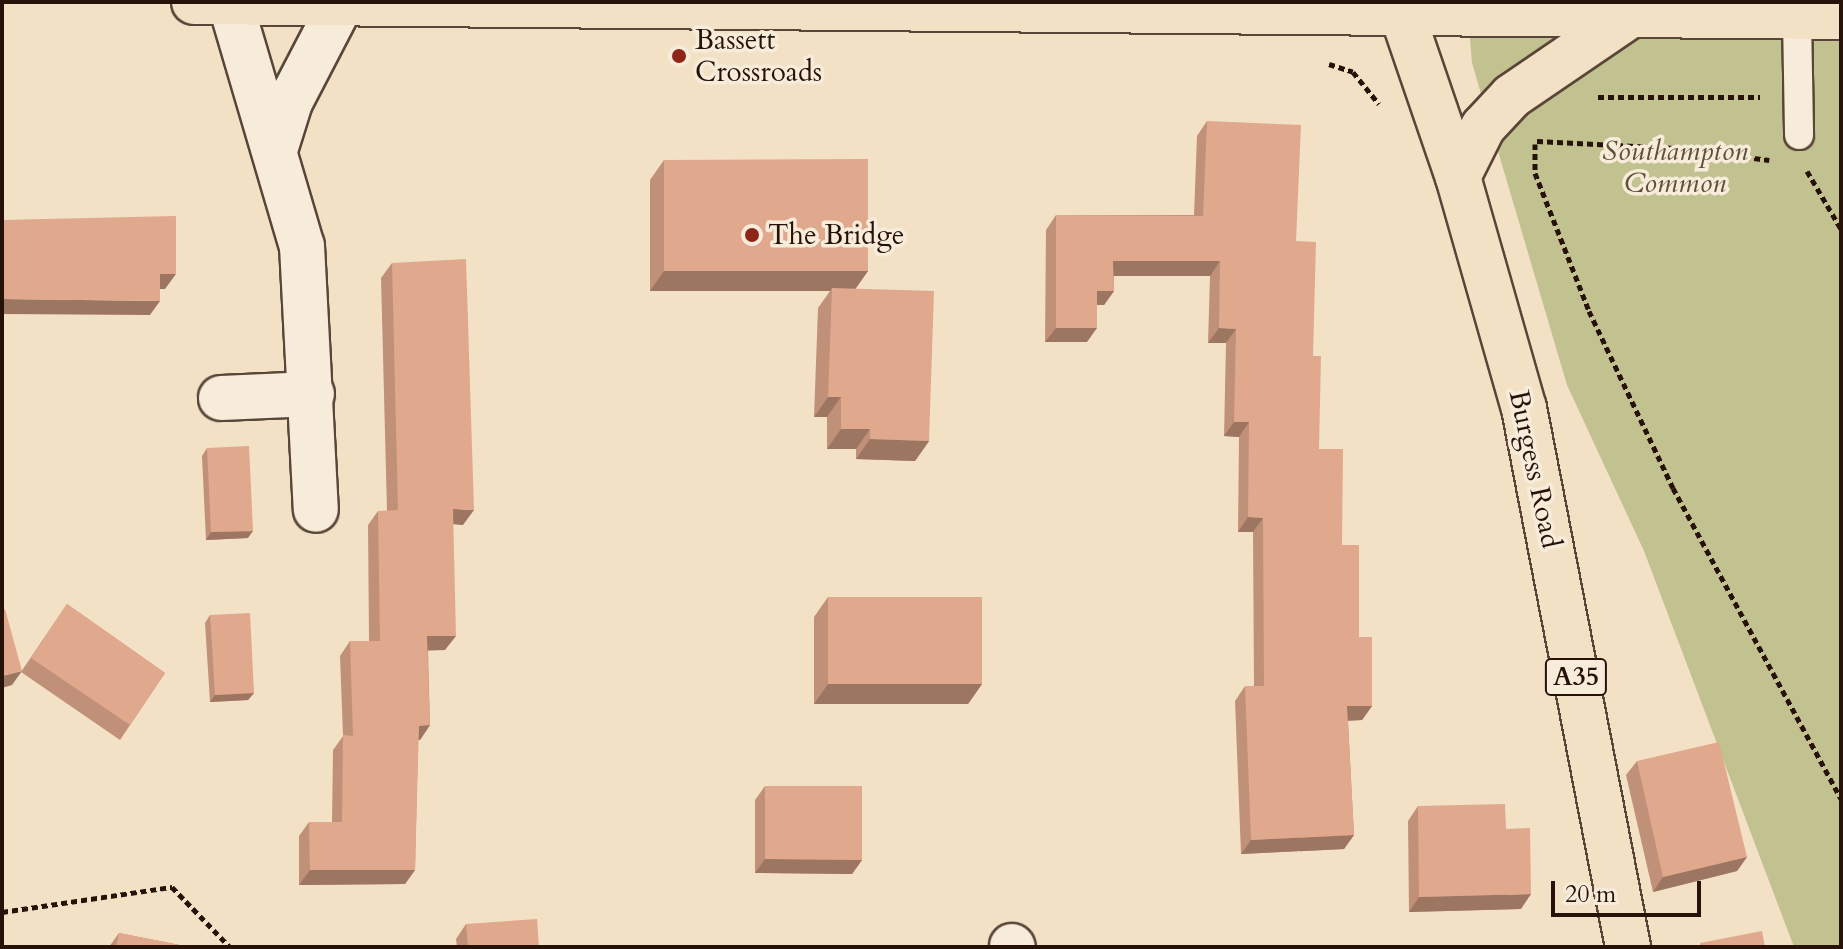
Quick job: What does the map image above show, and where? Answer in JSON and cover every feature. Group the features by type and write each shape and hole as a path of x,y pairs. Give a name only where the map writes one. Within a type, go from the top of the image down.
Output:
{"main road":[{"path":"194,2 1400,8 1628,17 1841,17"},
{"name":"Burgess Road","path":"1400,8 1458,177 1524,408 1628,947"},
{"path":"1458,177 1483,127 1512,96 1628,17"}],"street":[{"path":"230,2 276,147 302,246 316,510"},
{"path":"276,147 290,102 341,4"},
{"path":"221,398 312,394"}],"lane":[{"path":"1797,17 1799,135"}],"path":[{"path":"1320,64 1353,72 1382,108 1390,106"},
{"path":"1595,97 1797,97"},
{"path":"1535,130 1535,173 1589,311 1673,488 1841,799"},
{"path":"1799,135 1802,164 1841,229"},
{"path":"1535,141 1675,148 1802,164"},
{"path":"2,912 172,887 230,947"}],"green space":[{"name":"Southampton Common","path":"1467,2 1841,2 1841,947 1794,947 1644,551 1567,385 1472,63"}],"building":[{"path":"1207,121 1301,125 1296,241 1316,242 1313,356 1321,356 1319,449 1343,449 1342,545 1359,545 1359,637 1372,637 1372,706 1347,706 1354,835 1251,840 1245,686 1264,686 1263,518 1248,517 1249,422 1234,422 1236,329 1219,328 1220,261 1113,261 1114,291 1097,291 1097,328 1056,328 1056,215 1203,216"},
{"name":"The Bridge","path":"868,159 868,271 664,271 664,160"},
{"path":"176,216 176,274 160,274 160,301 4,299 2,308 2,220"},
{"path":"466,259 474,510 453,509 456,636 427,636 430,725 419,726 415,870 310,870 309,822 342,822 343,735 353,736 350,641 380,641 378,511 398,510 392,263"},
{"name":"The Bridge","path":"832,288 934,291 929,441 870,439 870,429 841,429 841,397 828,397"},
{"path":"249,446 253,531 211,532 207,448"},
{"path":"828,597 982,597 982,684 828,684"},
{"path":"67,604 165,673 130,725 31,658"},
{"path":"5,609 22,671 2,676 2,610"},
{"path":"250,613 254,693 215,695 210,615"},
{"path":"1719,742 1747,857 1663,877 1637,761"},
{"path":"765,786 862,786 862,860 765,859"},
{"path":"1505,804 1506,829 1530,828 1531,894 1419,897 1418,806"},
{"path":"537,919 539,947 468,947 466,924"},
{"path":"1762,931 1765,947 1700,947 1700,943"},
{"path":"119,933 190,947 116,947"}],"place":[{"name":"Bassett Crossroads","path":"679,56"},
{"name":"The Bridge","path":"752,235"}]}
